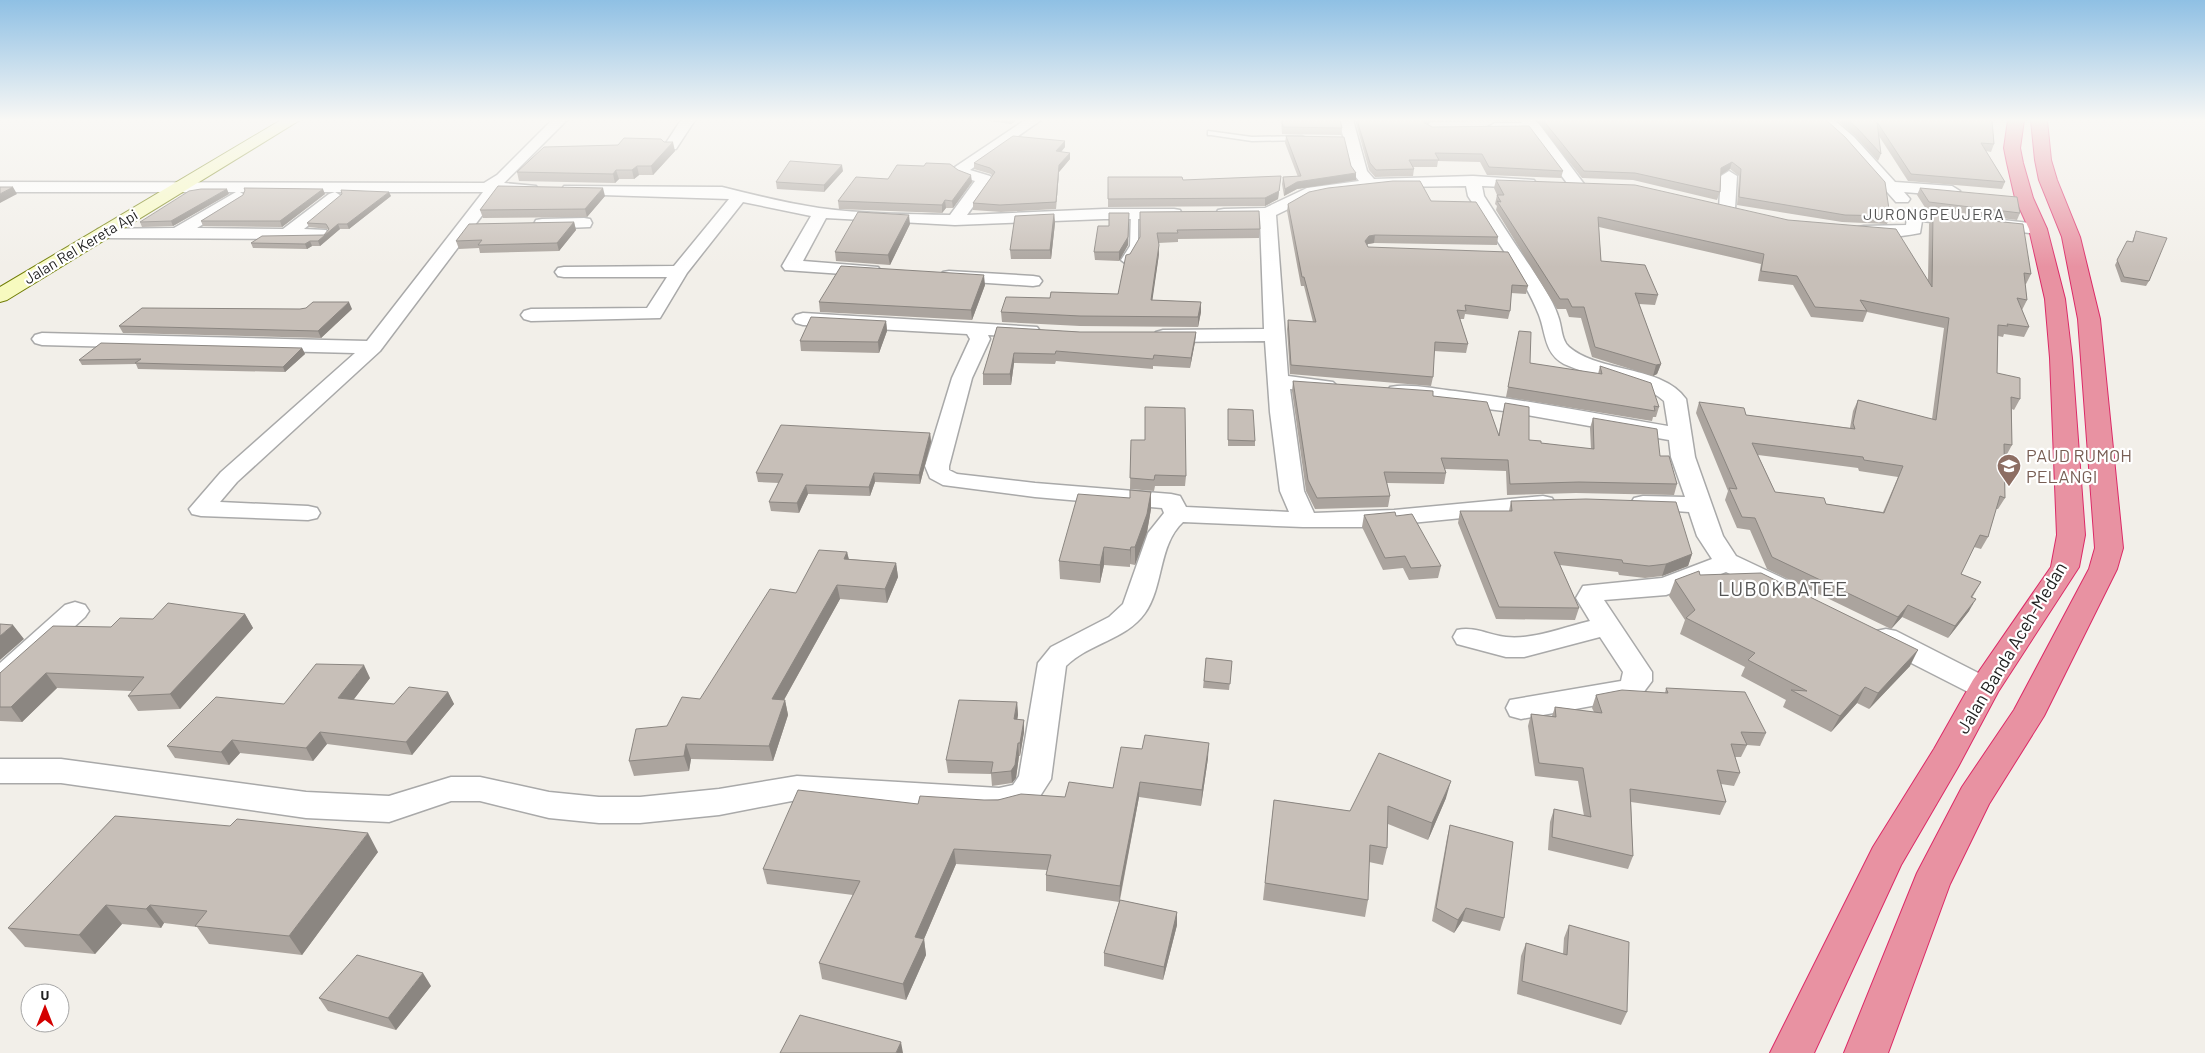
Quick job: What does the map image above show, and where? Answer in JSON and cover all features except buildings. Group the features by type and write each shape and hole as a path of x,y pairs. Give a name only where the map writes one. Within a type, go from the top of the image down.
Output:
{"highway":[{"name":"Jalan Banda Aceh-Medan","path":"1792,1053 1886,858 1946,758 1984,688 2065,567 2069,552 2071,535 2061,358 2055,299 2038,229 2015,197 2013,169"},
{"path":"1866,1053 1931,884 1975,797 2027,716 2103,569 2109,548 2089,319 2071,237 2045,169"},
{"path":"2061,358 2093,364"}],"main road":[{"name":"Jalan Rel Kereta Api","path":"0,296 210,169"}],"street":[{"path":"308,513 201,509 230,477 373,347 476,224 490,189 511,169"},
{"path":"955,220 985,179 960,170 961,169"},
{"path":"1359,169 1370,184"},
{"path":"1565,169 1576,184"},
{"path":"1851,230 1884,232 1916,228 1914,215 1876,169"},
{"path":"1710,205 1733,211 1729,176"},
{"path":"1211,214 1268,214 1313,191 1370,184 1420,180 1542,183"},
{"path":"1473,181 1476,196 1501,253 1539,295 1560,350 1571,359 1653,385 1671,393 1675,399 1683,457 1710,536 1727,562 1798,596"},
{"path":"1892,186 1967,193"},
{"path":"0,187 692,190 741,195 773,205 821,213 955,220 1192,214"},
{"path":"531,315 653,314 679,272 741,195"},
{"path":"178,233 238,196"},
{"path":"287,234 336,197"},
{"path":"821,213 791,266 888,272"},
{"path":"1268,214 1274,335 1292,491 1305,519"},
{"path":"1914,215 2038,229"},
{"path":"525,224 584,223"},
{"path":"104,233 320,234"},
{"path":"564,272 679,272"},
{"path":"936,275 1033,281"},
{"path":"803,319 1051,333"},
{"path":"974,328 980,340 962,378 937,466 938,473 951,480 1035,490 1171,501 1177,514"},
{"path":"1144,335 1274,335"},
{"path":"42,340 373,347"},
{"path":"1279,382 1344,388"},
{"path":"1378,390 1445,395 1680,436"},
{"path":"0,771 61,771 306,805 389,809 451,789 480,789 549,805 599,810 640,810 719,802 796,788 1000,801 1024,795 1035,779 1052,663 1068,647 1111,628 1134,610 1146,585 1160,532 1166,522 1177,514 1345,520 1500,505 1564,502"},
{"path":"1619,503 1699,506"},
{"path":"1521,708 1630,690 1637,682 1638,672 1588,598 1592,592 1666,586 1727,562"},
{"path":"0,679 75,611"},
{"path":"1467,637 1506,647 1524,647 1606,626"},
{"path":"1869,630 1984,688"}],"lane":[{"path":"1125,260 1134,246 1134,214"}],"place":[{"name":"PAUD RUMOH PELANGI","path":"2009,487"}],"district":[{"name":"JURONGPEUJERA","path":"1934,214"},
{"name":"LUBOKBATEE","path":"1783,589"}]}
